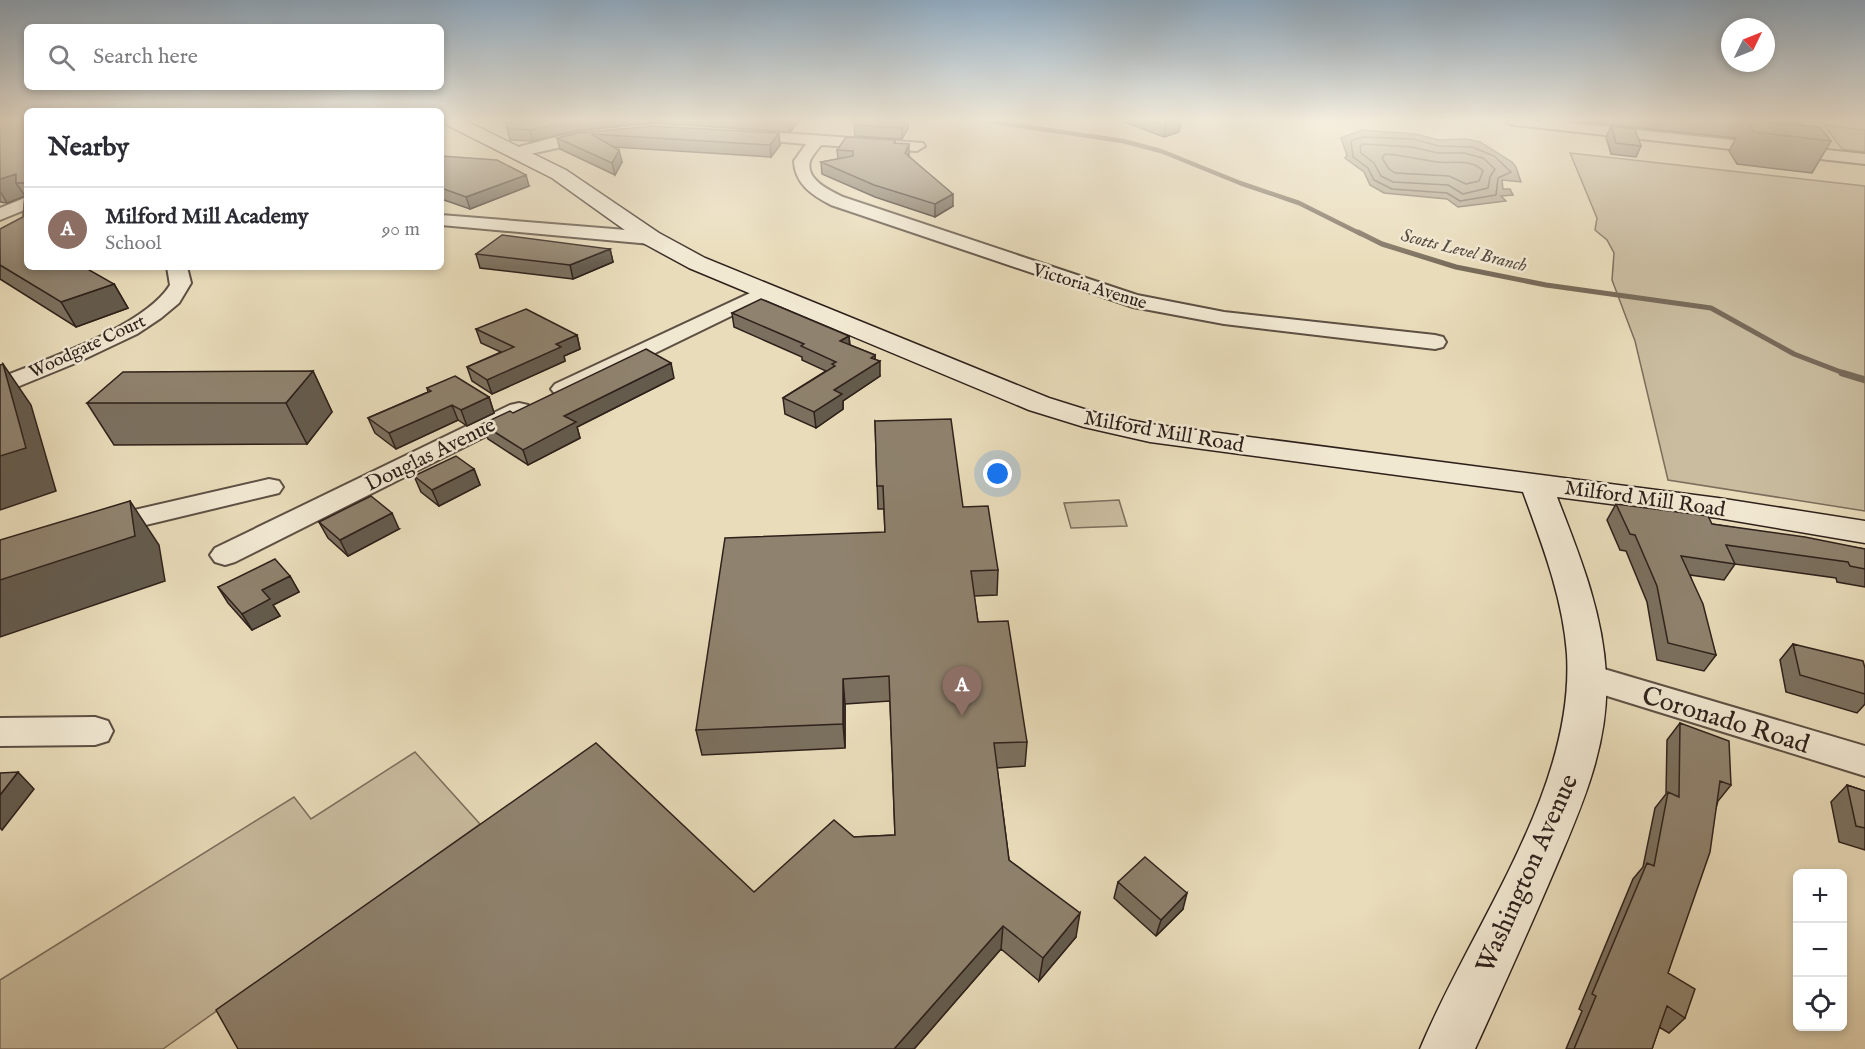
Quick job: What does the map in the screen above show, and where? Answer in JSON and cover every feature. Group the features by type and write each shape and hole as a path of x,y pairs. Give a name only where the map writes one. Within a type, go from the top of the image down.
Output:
{"main road":[{"name":"Milford Mill Road","path":"551,170 651,237 698,263 989,385 1094,421 1149,433 1718,508 1865,532"},
{"name":"Washington Avenue","path":"1447,1049 1514,910 1568,788 1582,735 1587,677 1580,616 1564,559 1536,484"}],"street":[{"name":"Victoria Avenue","path":"802,170 808,183 818,191 866,213 1133,301 1193,314 1436,342"},
{"path":"0,216 24,204"},
{"path":"0,216 24,218"},
{"path":"444,220 651,237"},
{"name":"Woodgate Court","path":"0,387 114,336 153,315 175,295 180,286 178,270"},
{"name":"Douglas Avenue","path":"225,555 765,292"},
{"path":"79,532 269,487"},
{"name":"Coronado Road","path":"1587,677 1865,761"},
{"path":"0,732 95,731"}],"shaded area":[{"path":"1577,170 1722,170 1865,186 1865,511 1668,480 1635,341 1612,280 1614,253 1607,240 1595,230 1597,218"},
{"path":"1119,500 1127,526 1071,528 1064,503"},
{"path":"415,752 480,824 163,1049 0,1049 0,980 294,797 311,819"}],"water":[{"path":"1361,170 1517,170 1521,182 1502,180 1503,189 1510,189 1513,195 1501,196 1506,201 1458,207 1447,199 1384,193 1370,185"}],"building":[{"path":"0,170 24,170 24,183 16,183 16,174 0,179"},
{"path":"444,170 516,170 526,175 466,197 444,189"},
{"path":"839,170 925,170 953,194 935,204 874,185"},
{"path":"24,206 24,270 89,270 114,284 61,302 0,265 0,229 23,217"},
{"path":"502,235 610,249 570,265 476,254"},
{"path":"761,299 849,336 840,341 875,355 871,358 880,361 834,390 842,394 814,412 783,398 835,366 832,364 836,362 801,346 804,344 732,313"},
{"path":"526,309 577,335 556,344 561,347 487,380 467,367 514,347 476,329"},
{"path":"646,349 671,363 564,416 576,422 523,450 482,424 510,411 513,413"},
{"path":"3,364 26,448 0,456 0,365"},
{"path":"313,371 286,403 87,403 123,372"},
{"path":"455,376 489,397 461,410 452,405 389,433 368,418 431,391 427,388"},
{"path":"951,419 963,507 988,506 998,570 971,571 978,622 1008,621 1027,742 994,743 1009,860 1080,913 1043,958 1003,926 894,1049 238,1049 216,1010 596,743 754,892 834,820 854,837 895,835 889,676 843,679 843,724 696,730 725,538 885,532 883,486 877,486 875,421"},
{"path":"456,456 474,469 432,490 414,476"},
{"path":"371,496 392,513 340,540 319,522"},
{"path":"130,501 135,536 0,580 0,540"},
{"path":"1616,504 1708,516 1712,524 1805,537 1865,549 1865,569 1850,566 1848,562 1726,545 1735,564 1681,556 1703,604 1716,655 1668,643 1657,586 1635,535 1630,534"},
{"path":"275,559 290,576 262,590 270,599 242,614 218,587"},
{"path":"1793,644 1863,661 1865,694 1800,675"},
{"path":"1680,723 1729,741 1731,785 1720,781 1710,852 1668,973 1695,989 1685,1018 1667,1006 1652,1049 1574,1049 1596,996 1592,994 1647,863 1654,866 1668,792 1679,797"},
{"path":"18,772 0,795 0,773"},
{"path":"1847,785 1865,791 1865,828 1856,826"},
{"path":"1145,857 1187,893 1161,920 1118,882"}],"waterway":[{"name":"Scotts Level Branch","path":"1208,170 1299,203 1361,234"},
{"name":"Scotts Level Branch","path":"1358,232 1382,244 1456,267 1546,285 1711,308 1794,354 1846,374"},
{"name":"Scotts Level Branch","path":"1842,373 1865,380"}],"place":[{"name":"Milford Mill Academy","path":"962,716"}]}
